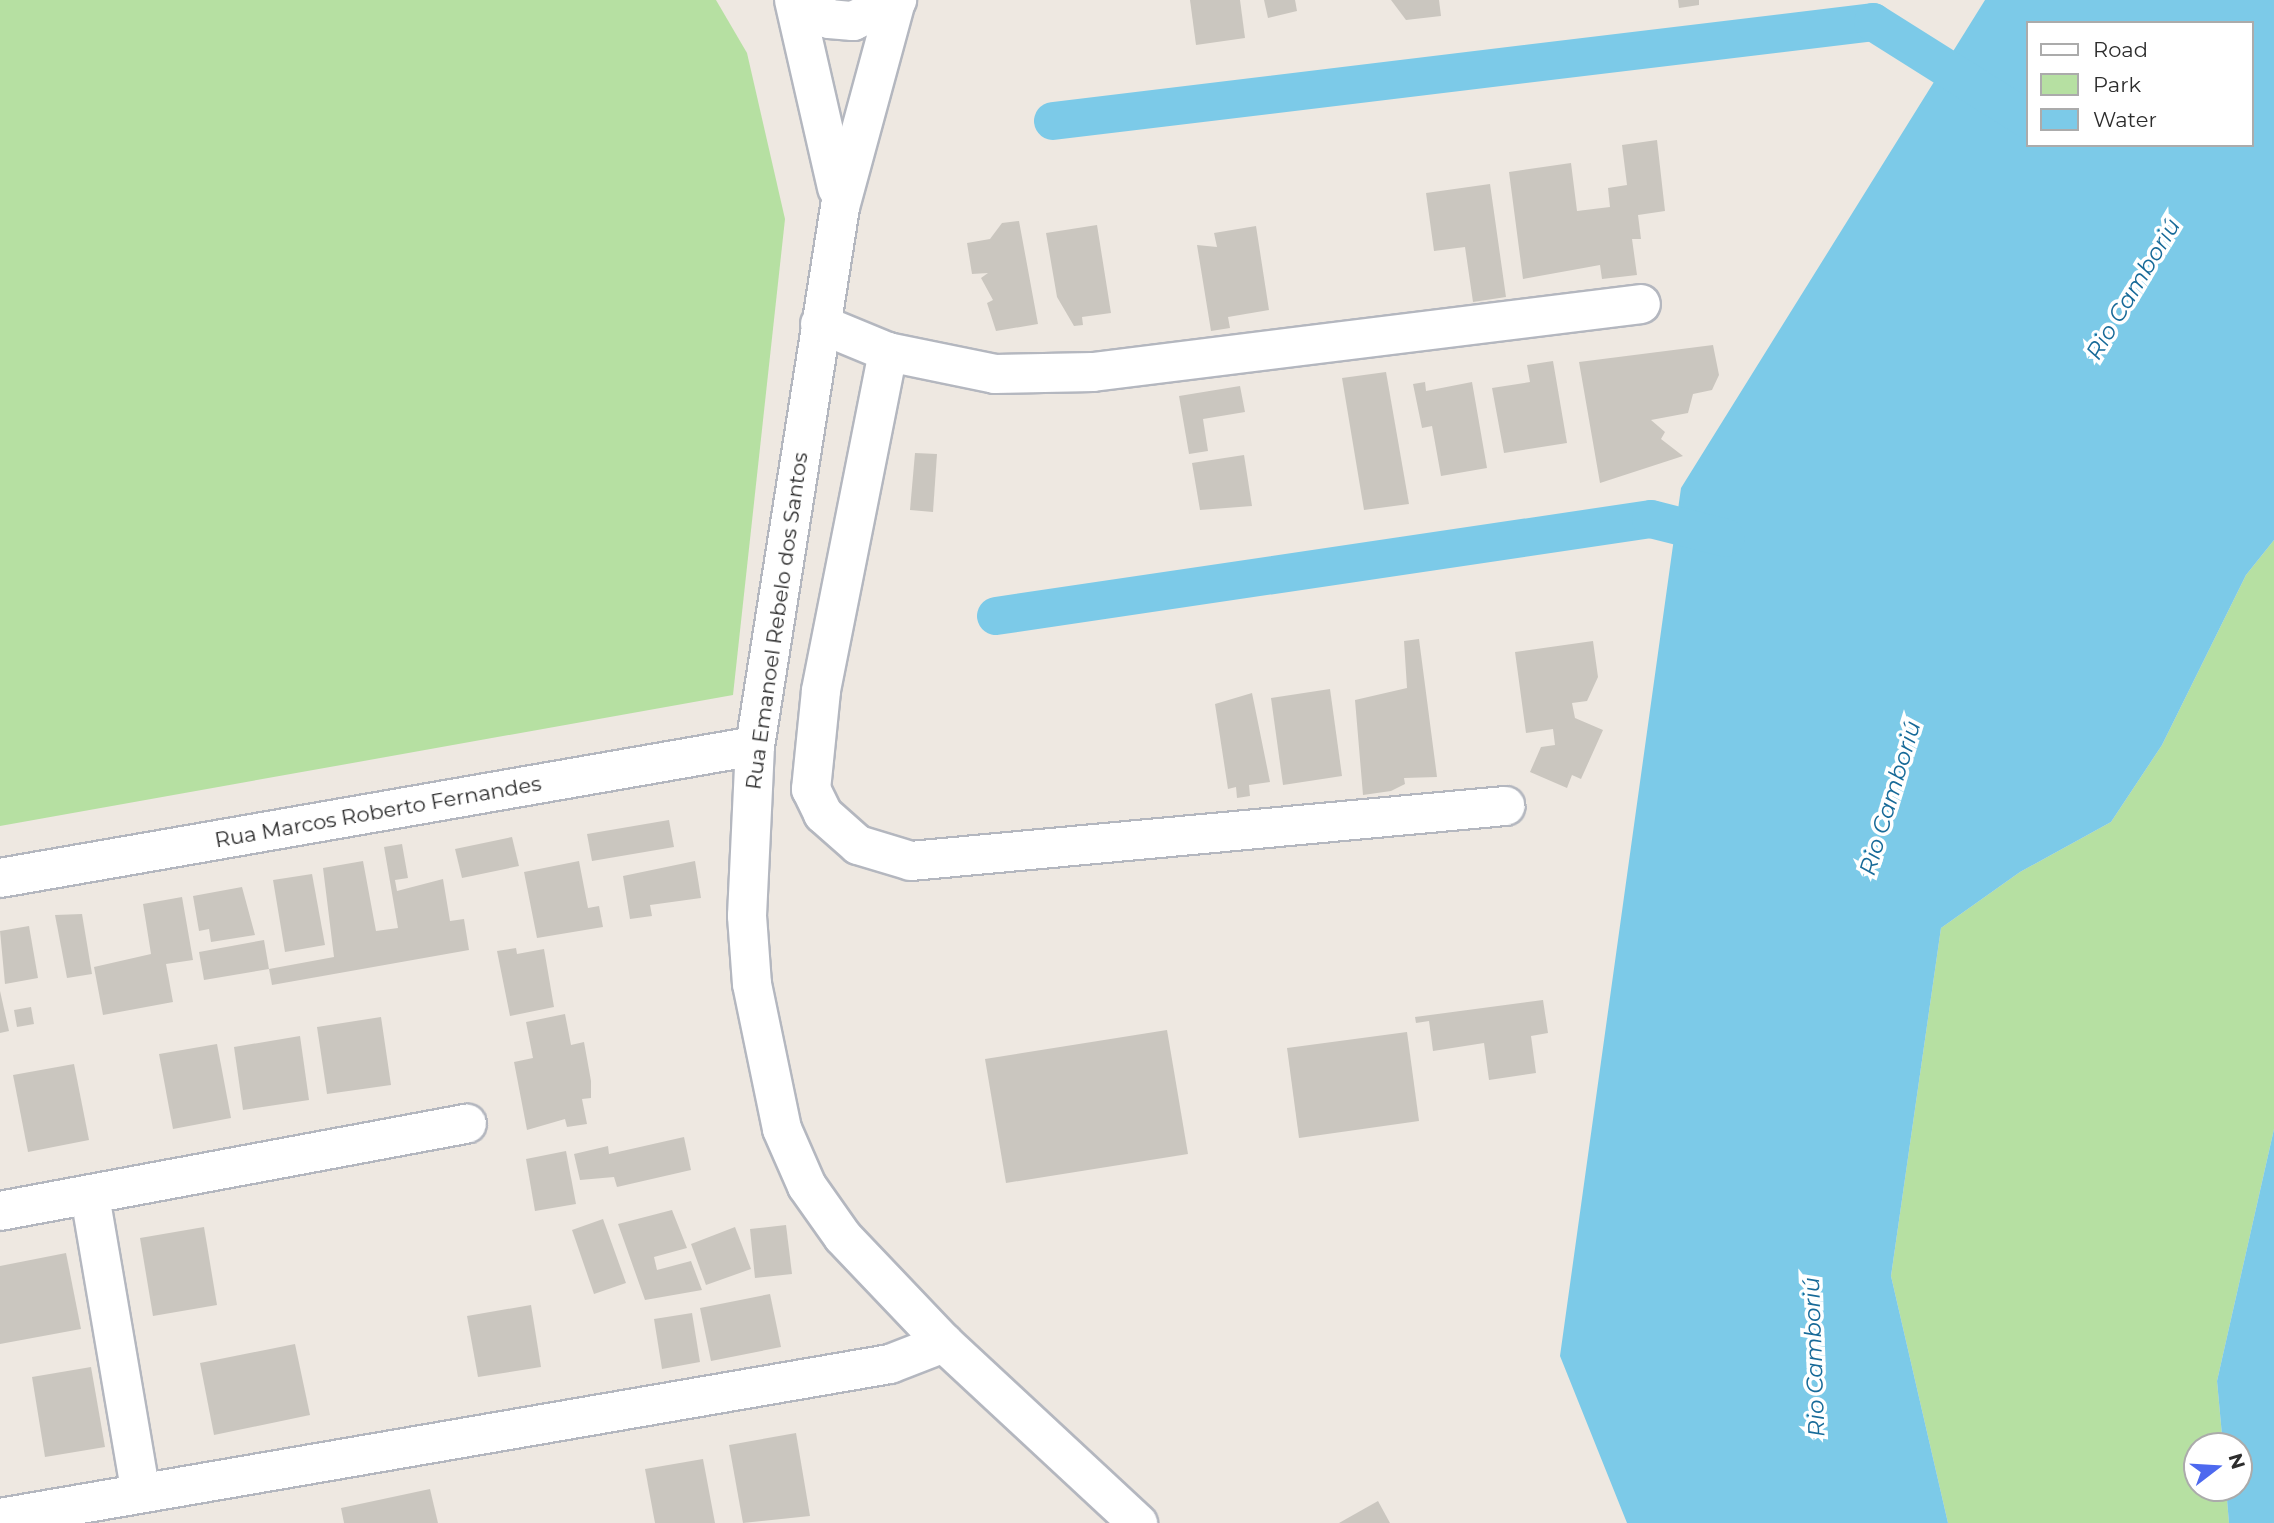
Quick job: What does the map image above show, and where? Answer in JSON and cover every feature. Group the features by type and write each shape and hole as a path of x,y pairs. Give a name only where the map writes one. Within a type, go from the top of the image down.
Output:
{"street":[{"name":"Rua Emanoel Rebelo dos Santos","path":"794,0 840,207"},
{"path":"800,0 829,19 853,21 896,0"},
{"name":"Rua Emanoel Rebelo dos Santos","path":"896,0 840,207 755,746 747,916 756,1010 782,1129 807,1186 843,1237 944,1343 1138,1523"},
{"path":"820,324 888,352 995,374 1093,372 1641,304"},
{"path":"888,352 821,691 811,789 823,814 858,845 911,861 1505,806"},
{"name":"Rua Marcos Roberto Fernandes","path":"0,878 755,746"},
{"path":"0,1211 467,1124"},
{"path":"90,1196 141,1493"},
{"path":"0,1518 890,1364 944,1343"}],"green space":[{"path":"0,0 716,0 747,53 785,219 733,695 0,826"},
{"path":"2274,540 2274,1129 2217,1381 2222,1432 2183,1432 2183,1502 2227,1502 2229,1523 1948,1523 1891,1276 1941,928 2020,872 2111,822 2162,745 2246,575"}],"water":[{"name":"Rio Camboriú","path":"1985,0 2274,0 2274,540 2246,575 2162,745 2111,822 2020,872 1941,928 1891,1276 1948,1523 1627,1523 1560,1356 1681,488"},
{"path":"2274,1129 2274,1523 2229,1523 2227,1502 2253,1502 2253,1432 2222,1432 2217,1381"}],"building":[{"path":"1190,0 1240,0 1245,38 1196,45"},
{"path":"1264,0 1295,0 1297,11 1268,18"},
{"path":"1391,0 1439,0 1441,16 1406,20"},
{"path":"1678,0 1699,0 1699,5 1679,8"},
{"path":"1657,140 1665,211 1638,215 1641,239 1632,239 1637,275 1602,279 1600,265 1523,279 1509,172 1571,163 1577,211 1610,207 1608,188 1627,185 1622,145"},
{"path":"1490,184 1506,297 1473,302 1465,247 1434,251 1426,193"},
{"path":"1019,221 1038,324 996,331 987,303 993,300 981,278 988,273 972,274 967,243 990,239 1002,223"},
{"path":"1097,225 1111,313 1082,317 1083,325 1074,326 1057,297 1046,233"},
{"path":"1256,226 1269,310 1228,317 1230,328 1211,331 1197,245 1217,247 1214,233"},
{"path":"1713,345 1719,375 1712,390 1693,394 1688,413 1651,420 1665,432 1661,439 1683,456 1600,483 1579,362"},
{"path":"1553,361 1567,443 1504,453 1492,388 1530,382 1527,365"},
{"path":"1386,372 1409,504 1364,510 1342,378"},
{"path":"1425,382 1426,391 1472,382 1487,468 1441,476 1432,426 1422,428 1413,384"},
{"path":"1240,386 1245,412 1203,419 1208,451 1189,454 1179,396"},
{"path":"915,453 937,454 933,512 910,510"},
{"path":"1244,455 1252,506 1200,510 1192,463"},
{"path":"1419,639 1437,777 1404,778 1405,784 1391,791 1363,795 1355,700 1407,688 1404,641"},
{"path":"1593,641 1598,677 1587,701 1572,703 1575,718 1603,730 1581,779 1572,775 1567,788 1530,772 1541,747 1555,745 1553,729 1526,733 1515,652"},
{"path":"1330,689 1342,776 1283,785 1271,698"},
{"path":"1252,693 1270,782 1249,785 1250,796 1237,798 1236,787 1228,789 1215,704"},
{"path":"669,820 674,847 592,861 587,834"},
{"path":"512,837 519,866 462,878 455,849"},
{"path":"402,844 408,878 395,880 397,891 443,879 450,921 464,919 469,950 272,985 269,969 334,957 323,868 363,861 376,931 398,928 384,847"},
{"path":"579,861 588,908 599,906 603,927 537,938 524,872"},
{"path":"695,861 701,898 650,905 652,916 630,919 623,876"},
{"path":"312,874 325,945 285,952 273,880"},
{"path":"242,887 255,935 211,942 209,929 199,931 193,896"},
{"path":"182,897 193,960 166,964 173,1002 103,1015 94,967 151,954 143,904"},
{"path":"82,914 92,974 67,978 55,915"},
{"path":"29,926 38,978 5,984 0,931"},
{"path":"264,940 269,969 204,980 199,952"},
{"path":"516,948 517,954 544,949 554,1007 510,1016 497,951"},
{"path":"0,991 9,1031 0,1033"},
{"path":"1543,1000 1548,1033 1531,1036 1536,1073 1489,1080 1484,1043 1433,1051 1429,1021 1416,1023 1415,1017"},
{"path":"31,1007 34,1024 17,1027 14,1010"},
{"path":"565,1014 571,1045 584,1042 591,1081 591,1098 582,1099 587,1124 567,1127 565,1119 527,1130 514,1062 533,1058 526,1022"},
{"path":"381,1017 391,1085 327,1094 317,1027"},
{"path":"1167,1030 1188,1154 1006,1183 985,1059"},
{"path":"1407,1032 1419,1121 1299,1138 1287,1048"},
{"path":"300,1036 309,1100 243,1110 234,1047"},
{"path":"217,1044 231,1118 173,1129 159,1054"},
{"path":"74,1064 89,1140 28,1152 13,1075"},
{"path":"684,1137 691,1170 617,1187 614,1177 580,1180 574,1154 608,1146 609,1154"},
{"path":"566,1151 576,1204 535,1211 526,1159"},
{"path":"672,1210 687,1248 654,1257 657,1270 691,1261 702,1290 645,1300 618,1224"},
{"path":"603,1219 626,1283 594,1294 572,1230"},
{"path":"786,1225 792,1274 755,1278 750,1229"},
{"path":"204,1227 217,1305 153,1316 140,1238"},
{"path":"735,1227 751,1269 706,1285 691,1244"},
{"path":"66,1253 81,1329 0,1344 0,1266"},
{"path":"770,1294 781,1347 711,1361 700,1308"},
{"path":"531,1305 541,1367 478,1377 467,1316"},
{"path":"692,1313 700,1362 662,1369 654,1319"},
{"path":"295,1344 310,1415 214,1435 200,1363"},
{"path":"91,1367 105,1447 45,1457 32,1377"},
{"path":"796,1433 810,1516 743,1523 729,1445"},
{"path":"703,1459 715,1523 655,1523 645,1469"},
{"path":"430,1489 438,1523 344,1523 341,1508"},
{"path":"1378,1501 1390,1523 1339,1523"}],"waterway":[{"path":"1053,121 1873,22 2025,118"},
{"path":"996,616 1651,519 1726,538"}]}
